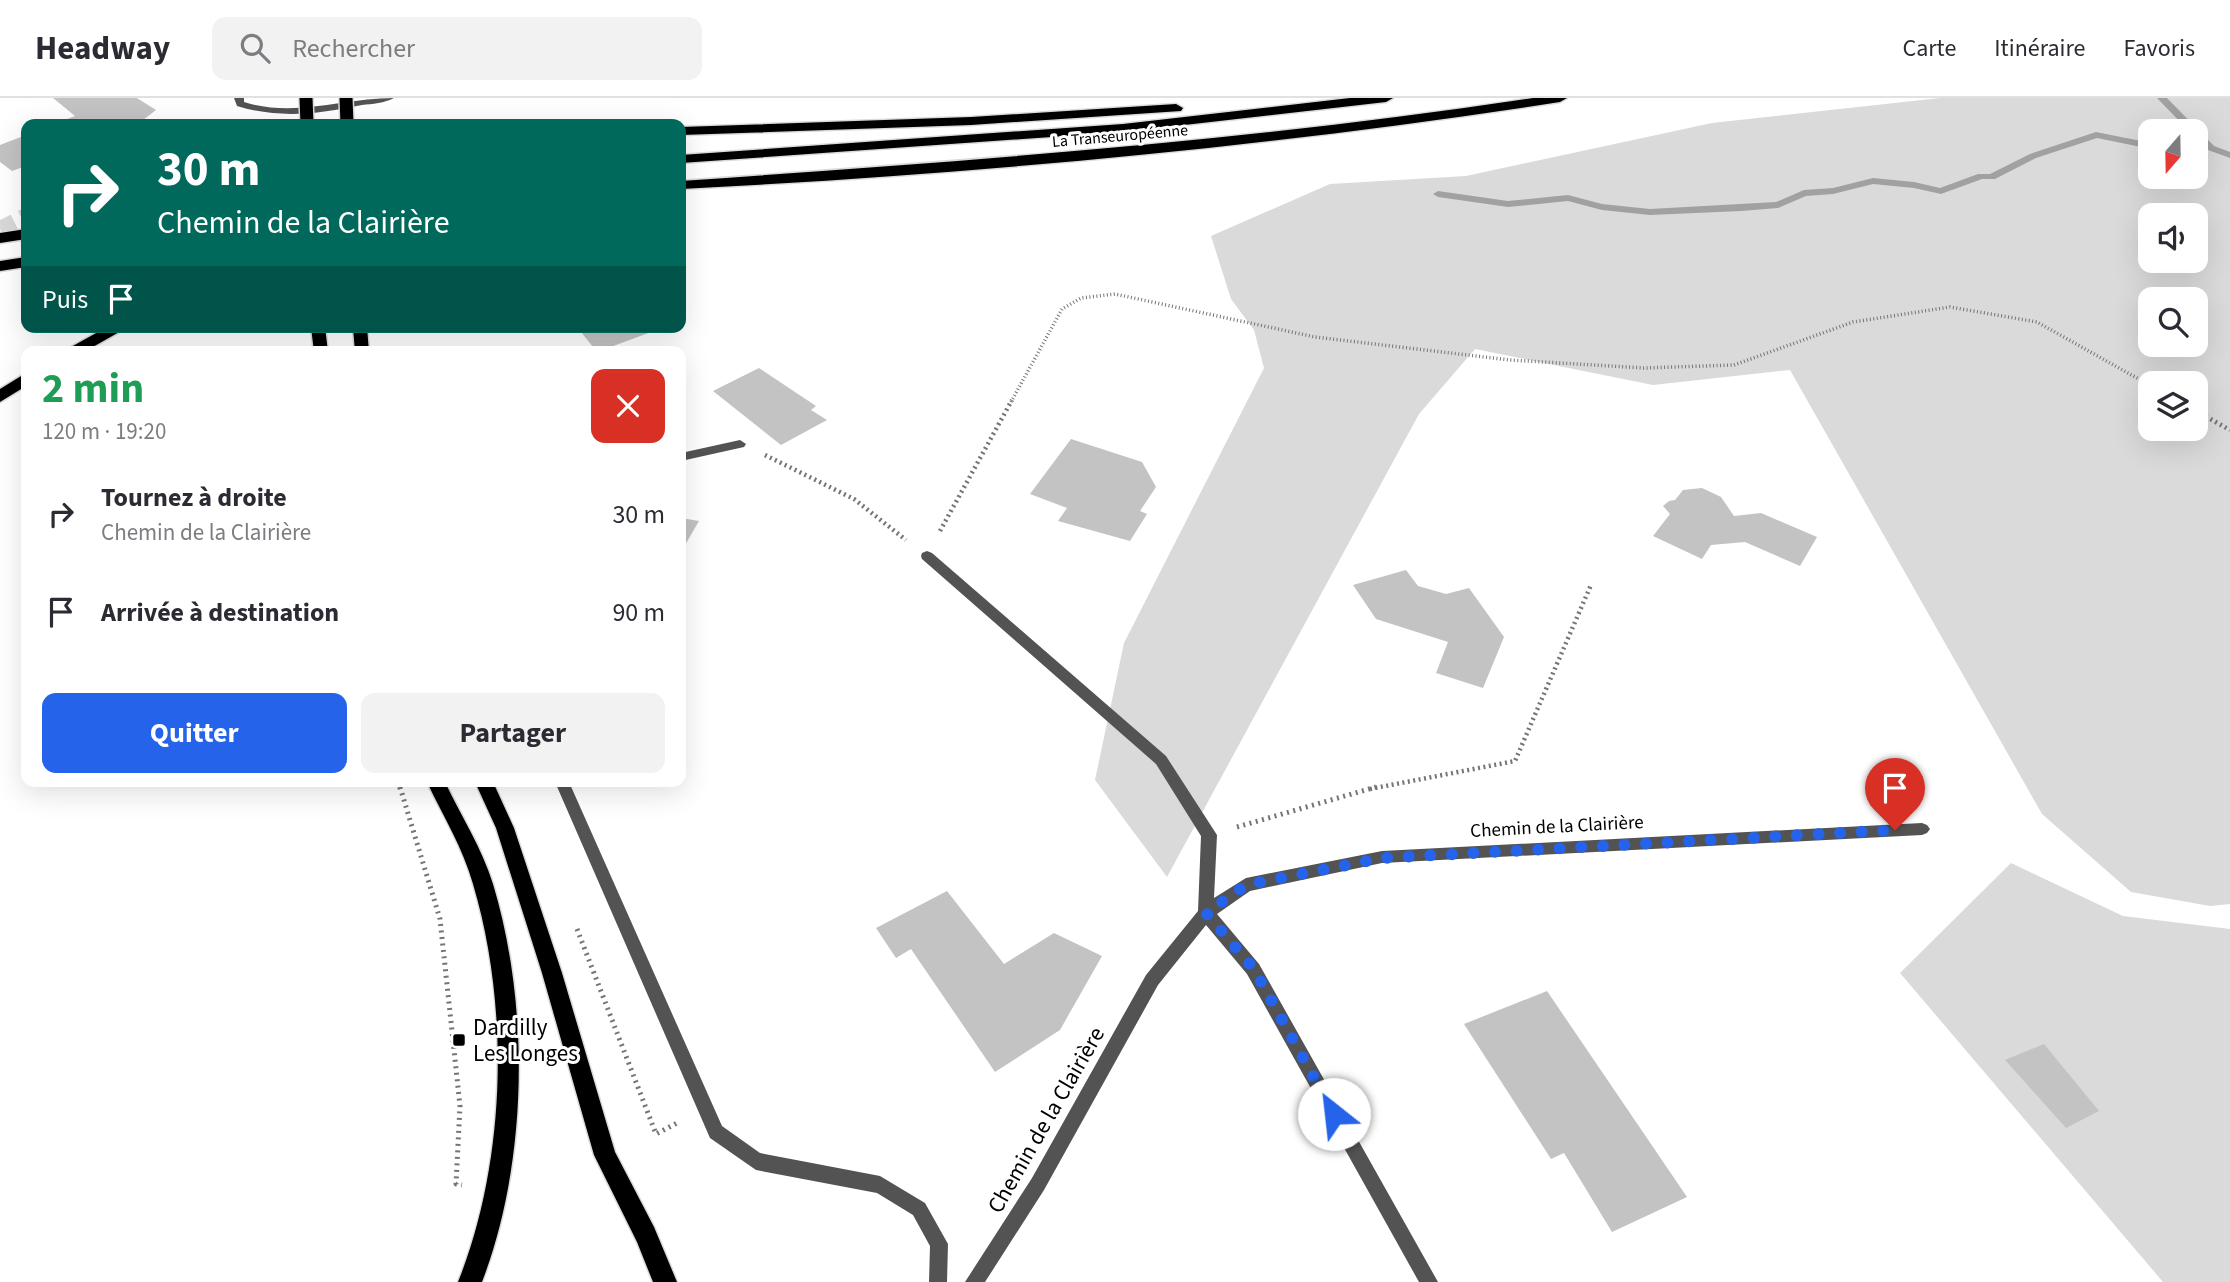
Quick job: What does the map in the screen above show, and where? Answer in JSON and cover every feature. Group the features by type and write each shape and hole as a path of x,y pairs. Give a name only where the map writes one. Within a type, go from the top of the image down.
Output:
{"highway":[{"path":"686,131 971,121 1318,98"},
{"name":"La Transeuropéenne","path":"686,159 1123,128 1386,98"},
{"name":"La Transeuropéenne","path":"686,185 1009,163 1195,147 1375,126 1560,98"},
{"path":"686,198 1009,163"},
{"path":"0,238 21,235"},
{"path":"0,266 21,263"},
{"path":"82,346 108,333"},
{"path":"0,397 21,382"}],"main road":[{"path":"306,98 307,119"},
{"path":"346,98 347,119"},
{"path":"438,787 482,883 498,953 506,1100 498,1187 490,1226 470,1282"},
{"path":"486,787 505,828 552,973 605,1155 646,1235 665,1282"}],"street":[{"path":"239,98 240,104 261,113 389,98"},
{"path":"686,456 740,444"},
{"path":"927,556 1160,760 1209,835 1206,913 1254,969 1429,1282"},
{"path":"564,787 716,1132 755,1161 880,1185 919,1209 939,1244 938,1282"},
{"name":"Chemin de la Clairière","path":"974,1282 1038,1184 1152,980 1206,913 1246,885 1382,858 1922,829"}],"path":[{"path":"740,444 854,499 927,556 1062,309 1081,298 1115,294 1315,337 1510,360 1644,368 1734,365 1853,322 1950,307 2037,323 2138,379"},
{"path":"2208,418 2230,430"},
{"path":"1209,835 1381,786 1516,761 1591,585"},
{"path":"400,787 440,919 460,1106 456,1184 498,1187"},
{"path":"572,915 656,1134"}],"shaded area":[{"path":"1940,98 2230,98 2230,904 2210,906 2131,892 2042,814 1790,370 1653,385 1475,349 1419,414 1167,877 1095,780 1124,643 1264,368 1254,330 1231,299 1211,236 1330,184 1466,176 1712,123"},
{"path":"2011,863 2123,916 2230,929 2230,1282 2163,1282 1900,973"}],"building":[{"path":"53,98 137,98 156,110 144,119 67,119 75,116"},
{"path":"21,137 21,168 12,171 0,162 0,145"},
{"path":"582,333 648,333 613,346 592,346"},
{"path":"759,368 816,406 811,410 827,420 781,445 713,391"},
{"path":"1071,439 1142,462 1156,487 1140,511 1147,514 1130,541 1058,521 1067,508 1030,494"},
{"path":"1702,488 1721,497 1734,516 1761,513 1817,537 1800,566 1745,542 1711,545 1702,559 1653,536 1670,514 1663,506 1675,500 1683,490"},
{"path":"686,519 699,521 686,543"},
{"path":"1406,570 1418,586 1446,594 1469,588 1504,637 1483,688 1436,673 1448,642 1376,619 1353,585"},
{"path":"947,891 1004,964 1054,933 1102,956 1060,1030 995,1072 911,949 896,958 876,928"},
{"path":"1547,991 1687,1197 1612,1232 1564,1153 1551,1159 1464,1024"},
{"path":"2044,1044 2099,1111 2066,1128 2005,1060"}],"waterway":[{"path":"2162,98 2182,119"},
{"path":"1438,194 1508,204 1568,198 1602,207 1650,212 1741,208 1778,205 1804,193 1833,191 1873,181 1941,191 1981,176 1992,177 2033,156 2096,135 2138,143"},
{"path":"2208,145 2230,155"}],"tunnel":[{"path":"0,229 21,218"}],"place":[{"name":"Dardilly Les Longes","path":"459,1040"}],"route":[{"path":"1334,1114 1254,969 1206,913 1246,885 1382,858 1895,830"}]}
